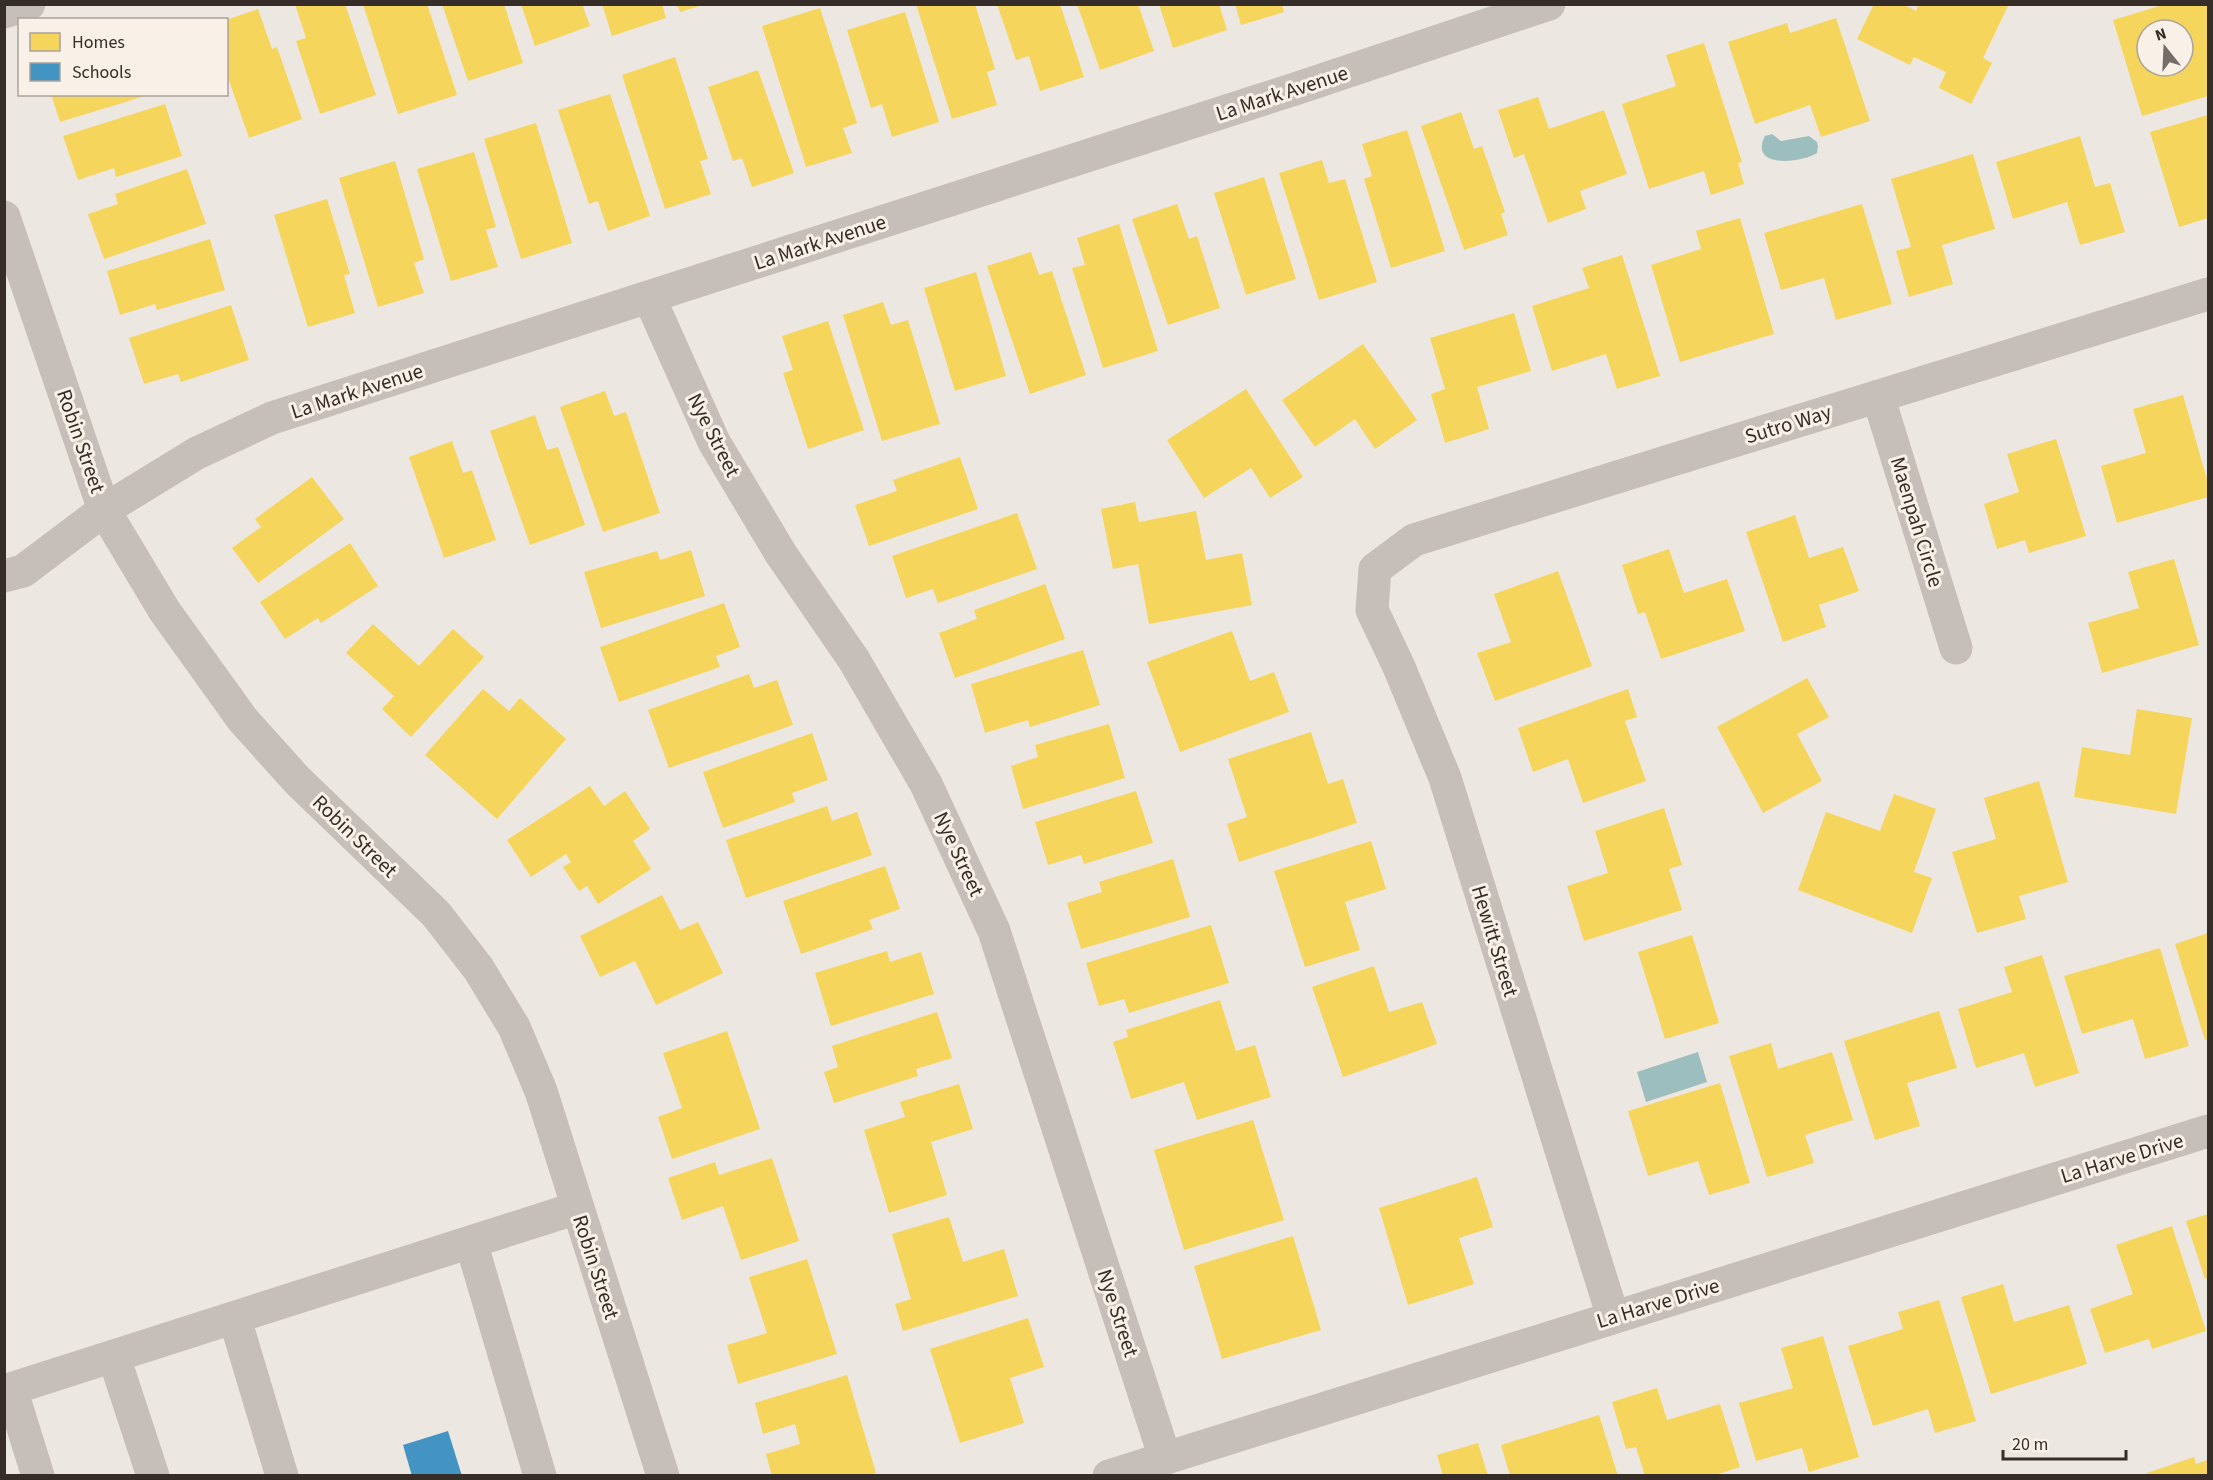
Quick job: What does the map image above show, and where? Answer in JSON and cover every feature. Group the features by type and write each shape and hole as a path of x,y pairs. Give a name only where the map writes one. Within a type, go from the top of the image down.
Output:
{"street":[{"path":"4,12 29,4"},
{"name":"La Mark Avenue","path":"4,576 23,571 104,510 197,453 272,418 1298,88 1549,4"},
{"name":"Robin Street","path":"4,217 104,510 164,610 243,720 297,780 436,914 478,968 514,1027 541,1091 663,1476"},
{"name":"Sutro Way","path":"1376,569 1414,540 2208,294"},
{"name":"Nye Street","path":"649,297 714,442 781,554 854,660 926,784 994,931 1165,1458"},
{"name":"Maenpah Circle","path":"1878,396 1956,648"},
{"name":"Hewitt Street","path":"1376,569 1372,610 1399,667 1444,778 1613,1317"},
{"name":"La Harve Drive","path":"1108,1476 2208,1131"},
{"path":"38,1476 8,1390 577,1208"},
{"path":"471,1242 540,1476"},
{"path":"235,1319 282,1476"},
{"path":"114,1357 153,1476"}],"water":[{"path":"1772,134 1781,141 1809,136 1817,142 1817,153 1789,161 1770,159 1764,154 1762,147 1765,136"},
{"path":"1698,1052 1707,1082 1646,1102 1637,1072"}],"building: Homes":[{"path":"295,4 345,4 376,95 320,114 296,41 306,38"},
{"path":"363,4 427,4 457,95 398,114"},
{"path":"442,4 504,4 523,63 468,81"},
{"path":"521,4 582,4 590,26 535,46"},
{"path":"602,4 662,4 666,18 612,36"},
{"path":"677,4 702,4 702,5 680,12"},
{"path":"916,4 975,4 995,69 987,72 997,105 952,119"},
{"path":"997,4 1060,4 1084,77 1040,91 1029,56 1016,60"},
{"path":"1077,4 1138,4 1154,51 1100,70"},
{"path":"1159,4 1219,4 1227,30 1173,48"},
{"path":"1235,4 1282,4 1284,12 1241,25"},
{"path":"1874,4 1903,4 1916,11 1919,4 2009,4 1983,58 1992,63 1971,104 1939,88 1946,72 1914,57 1910,65 1857,39"},
{"path":"2166,4 2208,4 2208,96 2142,116 2113,20"},
{"path":"820,8 857,123 843,128 852,153 806,167 762,26"},
{"path":"258,9 272,49 277,47 302,119 249,138 228,78 228,19"},
{"path":"905,12 939,122 892,137 882,104 871,108 847,30"},
{"path":"1836,18 1870,121 1821,137 1810,105 1755,124 1728,42 1787,23 1790,33"},
{"path":"1704,43 1742,162 1738,163 1744,184 1711,195 1704,171 1649,189 1622,104 1676,86 1666,55"},
{"path":"675,57 708,159 700,161 711,194 665,209 622,75"},
{"path":"758,70 794,173 752,187 742,158 733,161 708,87"},
{"path":"610,94 650,216 608,231 598,201 589,204 558,110"},
{"path":"52,96 145,96 60,122"},
{"path":"1538,97 1549,129 1604,110 1627,174 1580,191 1586,209 1548,223 1524,154 1514,158 1498,110"},
{"path":"165,104 182,156 116,177 114,168 78,180 63,136"},
{"path":"1461,112 1474,149 1482,146 1505,212 1501,214 1508,235 1464,250 1421,126"},
{"path":"2208,115 2208,218 2179,227 2150,132"},
{"path":"536,123 572,243 521,259 484,139"},
{"path":"1407,130 1445,251 1391,268 1364,179 1372,176 1362,144"},
{"path":"2080,136 2095,187 2110,183 2125,232 2080,245 2067,202 2013,219 1996,162"},
{"path":"474,152 496,227 486,230 498,267 451,281 417,169"},
{"path":"1973,154 1995,229 1942,245 1953,284 1909,297 1896,251 1911,247 1891,179"},
{"path":"1322,160 1329,183 1345,179 1377,282 1319,300 1279,173"},
{"path":"395,161 424,259 414,263 424,293 378,307 339,178"},
{"path":"187,169 206,224 104,259 88,214 118,204 115,194"},
{"path":"1264,177 1296,279 1246,295 1214,193"},
{"path":"327,199 350,274 344,275 355,313 308,327 274,215"},
{"path":"1177,204 1189,239 1197,236 1220,308 1168,325 1132,219"},
{"path":"1862,204 1892,304 1836,320 1824,278 1781,290 1764,233"},
{"path":"1740,218 1774,334 1680,362 1651,265 1701,249 1696,231"},
{"path":"1119,224 1158,351 1103,368 1072,268 1085,265 1077,238"},
{"path":"210,239 225,290 157,310 155,304 120,315 107,271"},
{"path":"1031,252 1039,275 1052,271 1086,375 1030,394 987,266"},
{"path":"1622,255 1660,376 1617,389 1606,354 1552,371 1532,306 1589,288 1582,268"},
{"path":"976,272 1006,376 955,391 924,288"},
{"path":"883,302 891,325 908,320 940,424 882,441 843,315"},
{"path":"231,305 249,360 181,382 178,374 144,384 129,338"},
{"path":"1514,313 1531,371 1477,387 1489,429 1445,443 1431,394 1445,389 1430,338"},
{"path":"828,321 864,430 808,449 783,373 793,370 782,336"},
{"path":"1363,344 1417,420 1375,449 1355,419 1315,447 1282,400"},
{"path":"1246,389 1303,477 1270,498 1251,468 1204,498 1167,440"},
{"path":"605,391 614,416 626,412 660,513 603,532 560,407"},
{"path":"2183,395 2208,483 2208,497 2117,523 2101,466 2146,453 2133,409"},
{"path":"535,415 547,450 558,447 585,525 530,545 490,431"},
{"path":"2056,439 2086,536 2029,553 2025,540 1997,549 1984,504 2019,492 2007,454"},
{"path":"452,441 463,473 472,470 496,540 444,558 409,457"},
{"path":"960,457 978,509 869,546 855,505 897,491 893,480"},
{"path":"312,477 344,519 258,583 232,548 261,527 255,519"},
{"path":"1135,502 1139,522 1196,511 1206,560 1242,553 1252,605 1149,624 1138,564 1113,569 1101,509"},
{"path":"1017,513 1037,569 938,603 933,589 906,598 892,556"},
{"path":"1795,515 1809,558 1843,547 1859,591 1819,605 1826,627 1783,642 1746,532"},
{"path":"350,543 378,586 321,623 318,618 285,639 260,602"},
{"path":"1669,549 1684,593 1727,579 1745,631 1661,659 1645,612 1638,614 1622,565"},
{"path":"691,550 705,596 601,628 584,572 657,551 660,560"},
{"path":"2174,559 2199,645 2102,673 2088,623 2139,608 2128,572"},
{"path":"1558,571 1592,666 1495,701 1477,653 1511,642 1494,594"},
{"path":"1045,584 1065,639 955,678 939,633 977,619 974,610"},
{"path":"724,603 740,647 716,656 720,667 619,702 600,647"},
{"path":"373,624 419,666 453,629 484,657 411,737 382,709 394,696 346,653"},
{"path":"1232,631 1250,681 1274,672 1289,712 1180,752 1147,662"},
{"path":"1083,650 1100,705 1030,727 1028,720 985,733 971,684"},
{"path":"749,674 754,688 777,680 793,725 669,768 648,710"},
{"path":"1807,678 1829,717 1797,734 1822,781 1763,813 1717,727"},
{"path":"483,689 509,711 520,698 566,739 497,819 425,755"},
{"path":"1628,689 1637,717 1625,721 1646,781 1583,803 1568,759 1533,772 1518,728"},
{"path":"2137,709 2192,718 2176,814 2074,797 2082,747 2130,755"},
{"path":"1109,724 1125,778 1023,809 1011,766 1038,757 1035,745"},
{"path":"1311,732 1328,784 1343,779 1357,823 1239,862 1227,824 1247,817 1228,759"},
{"path":"812,733 828,780 792,793 795,802 723,828 703,772"},
{"path":"2039,781 2068,882 2019,896 2026,919 1977,933 1952,852 1996,839 1984,798"},
{"path":"590,786 604,806 625,791 650,829 633,841 651,869 598,904 587,886 579,891 563,867 571,862 566,854 531,877 507,840"},
{"path":"1136,791 1153,843 1084,864 1081,855 1048,865 1035,822"},
{"path":"1894,794 1936,809 1914,872 1932,878 1912,933 1798,890 1826,812 1880,831"},
{"path":"827,806 832,821 857,812 872,855 746,898 726,840"},
{"path":"1664,808 1682,865 1669,869 1682,910 1584,941 1567,886 1608,873 1595,831"},
{"path":"1371,841 1386,889 1345,902 1360,950 1305,967 1274,871"},
{"path":"1173,859 1190,917 1081,949 1067,903 1102,892 1099,882"},
{"path":"885,866 900,909 869,920 873,929 801,954 783,901"},
{"path":"662,895 680,930 698,922 723,973 656,1005 635,961 600,977 580,936"},
{"path":"1211,925 1229,983 1129,1013 1124,999 1099,1006 1086,963"},
{"path":"2208,933 2208,1039 2205,1040 2175,944"},
{"path":"1692,935 1719,1023 1665,1039 1638,952"},
{"path":"2160,948 2189,1046 2145,1059 2133,1019 2082,1034 2064,976"},
{"path":"887,951 890,962 921,952 934,994 831,1026 815,973"},
{"path":"2042,955 2079,1073 2035,1087 2024,1053 1976,1068 1958,1009 2012,992 2004,967"},
{"path":"1374,966 1389,1012 1422,1002 1437,1044 1343,1077 1312,987"},
{"path":"1220,1000 1236,1051 1255,1045 1271,1097 1197,1120 1184,1082 1131,1099 1113,1042 1128,1037 1126,1030"},
{"path":"1939,1011 1957,1068 1907,1083 1920,1126 1875,1140 1844,1041"},
{"path":"937,1012 952,1058 916,1069 918,1076 834,1103 824,1072 838,1067 832,1046"},
{"path":"727,1031 760,1129 672,1159 658,1117 682,1108 663,1053"},
{"path":"1771,1043 1778,1069 1832,1052 1853,1120 1805,1135 1814,1163 1767,1177 1729,1056"},
{"path":"1720,1083 1750,1183 1709,1195 1698,1161 1648,1176 1628,1111"},
{"path":"959,1084 973,1129 931,1142 947,1195 889,1213 864,1130 905,1117 900,1102"},
{"path":"1253,1120 1284,1220 1184,1250 1154,1150"},
{"path":"772,1158 799,1241 741,1260 723,1206 682,1220 668,1178 715,1162 719,1175"},
{"path":"1477,1177 1493,1227 1459,1238 1474,1284 1408,1305 1379,1208"},
{"path":"2208,1214 2208,1278 2205,1279 2186,1221"},
{"path":"949,1217 963,1262 1004,1249 1018,1296 903,1331 895,1304 911,1299 892,1234"},
{"path":"2172,1226 2206,1331 2152,1349 2149,1339 2105,1353 2090,1309 2133,1294 2116,1245"},
{"path":"1293,1236 1321,1330 1222,1359 1194,1266"},
{"path":"807,1259 837,1354 738,1384 727,1345 767,1333 749,1277"},
{"path":"2003,1284 2014,1322 2069,1305 2087,1364 1991,1394 1961,1297"},
{"path":"1939,1300 1976,1421 1935,1433 1928,1409 1873,1426 1848,1346 1903,1329 1898,1312"},
{"path":"1028,1318 1044,1367 1010,1378 1024,1423 960,1443 930,1349"},
{"path":"1823,1336 1859,1457 1809,1472 1802,1448 1756,1461 1739,1403 1793,1388 1781,1348"},
{"path":"847,1375 876,1473 867,1476 772,1476 766,1454 800,1444 795,1424 763,1434 755,1403"},
{"path":"1657,1388 1667,1420 1720,1404 1740,1467 1712,1476 1645,1476 1636,1447 1626,1449 1612,1402"},
{"path":"1599,1415 1618,1476 1510,1476 1501,1445"},
{"path":"1478,1443 1488,1476 1443,1476 1437,1455"},
{"path":"2194,1457 2196,1464 2208,1460 2208,1476 2148,1476 2147,1473"}],"building: Schools":[{"path":"448,1431 462,1476 412,1476 403,1445"}]}
